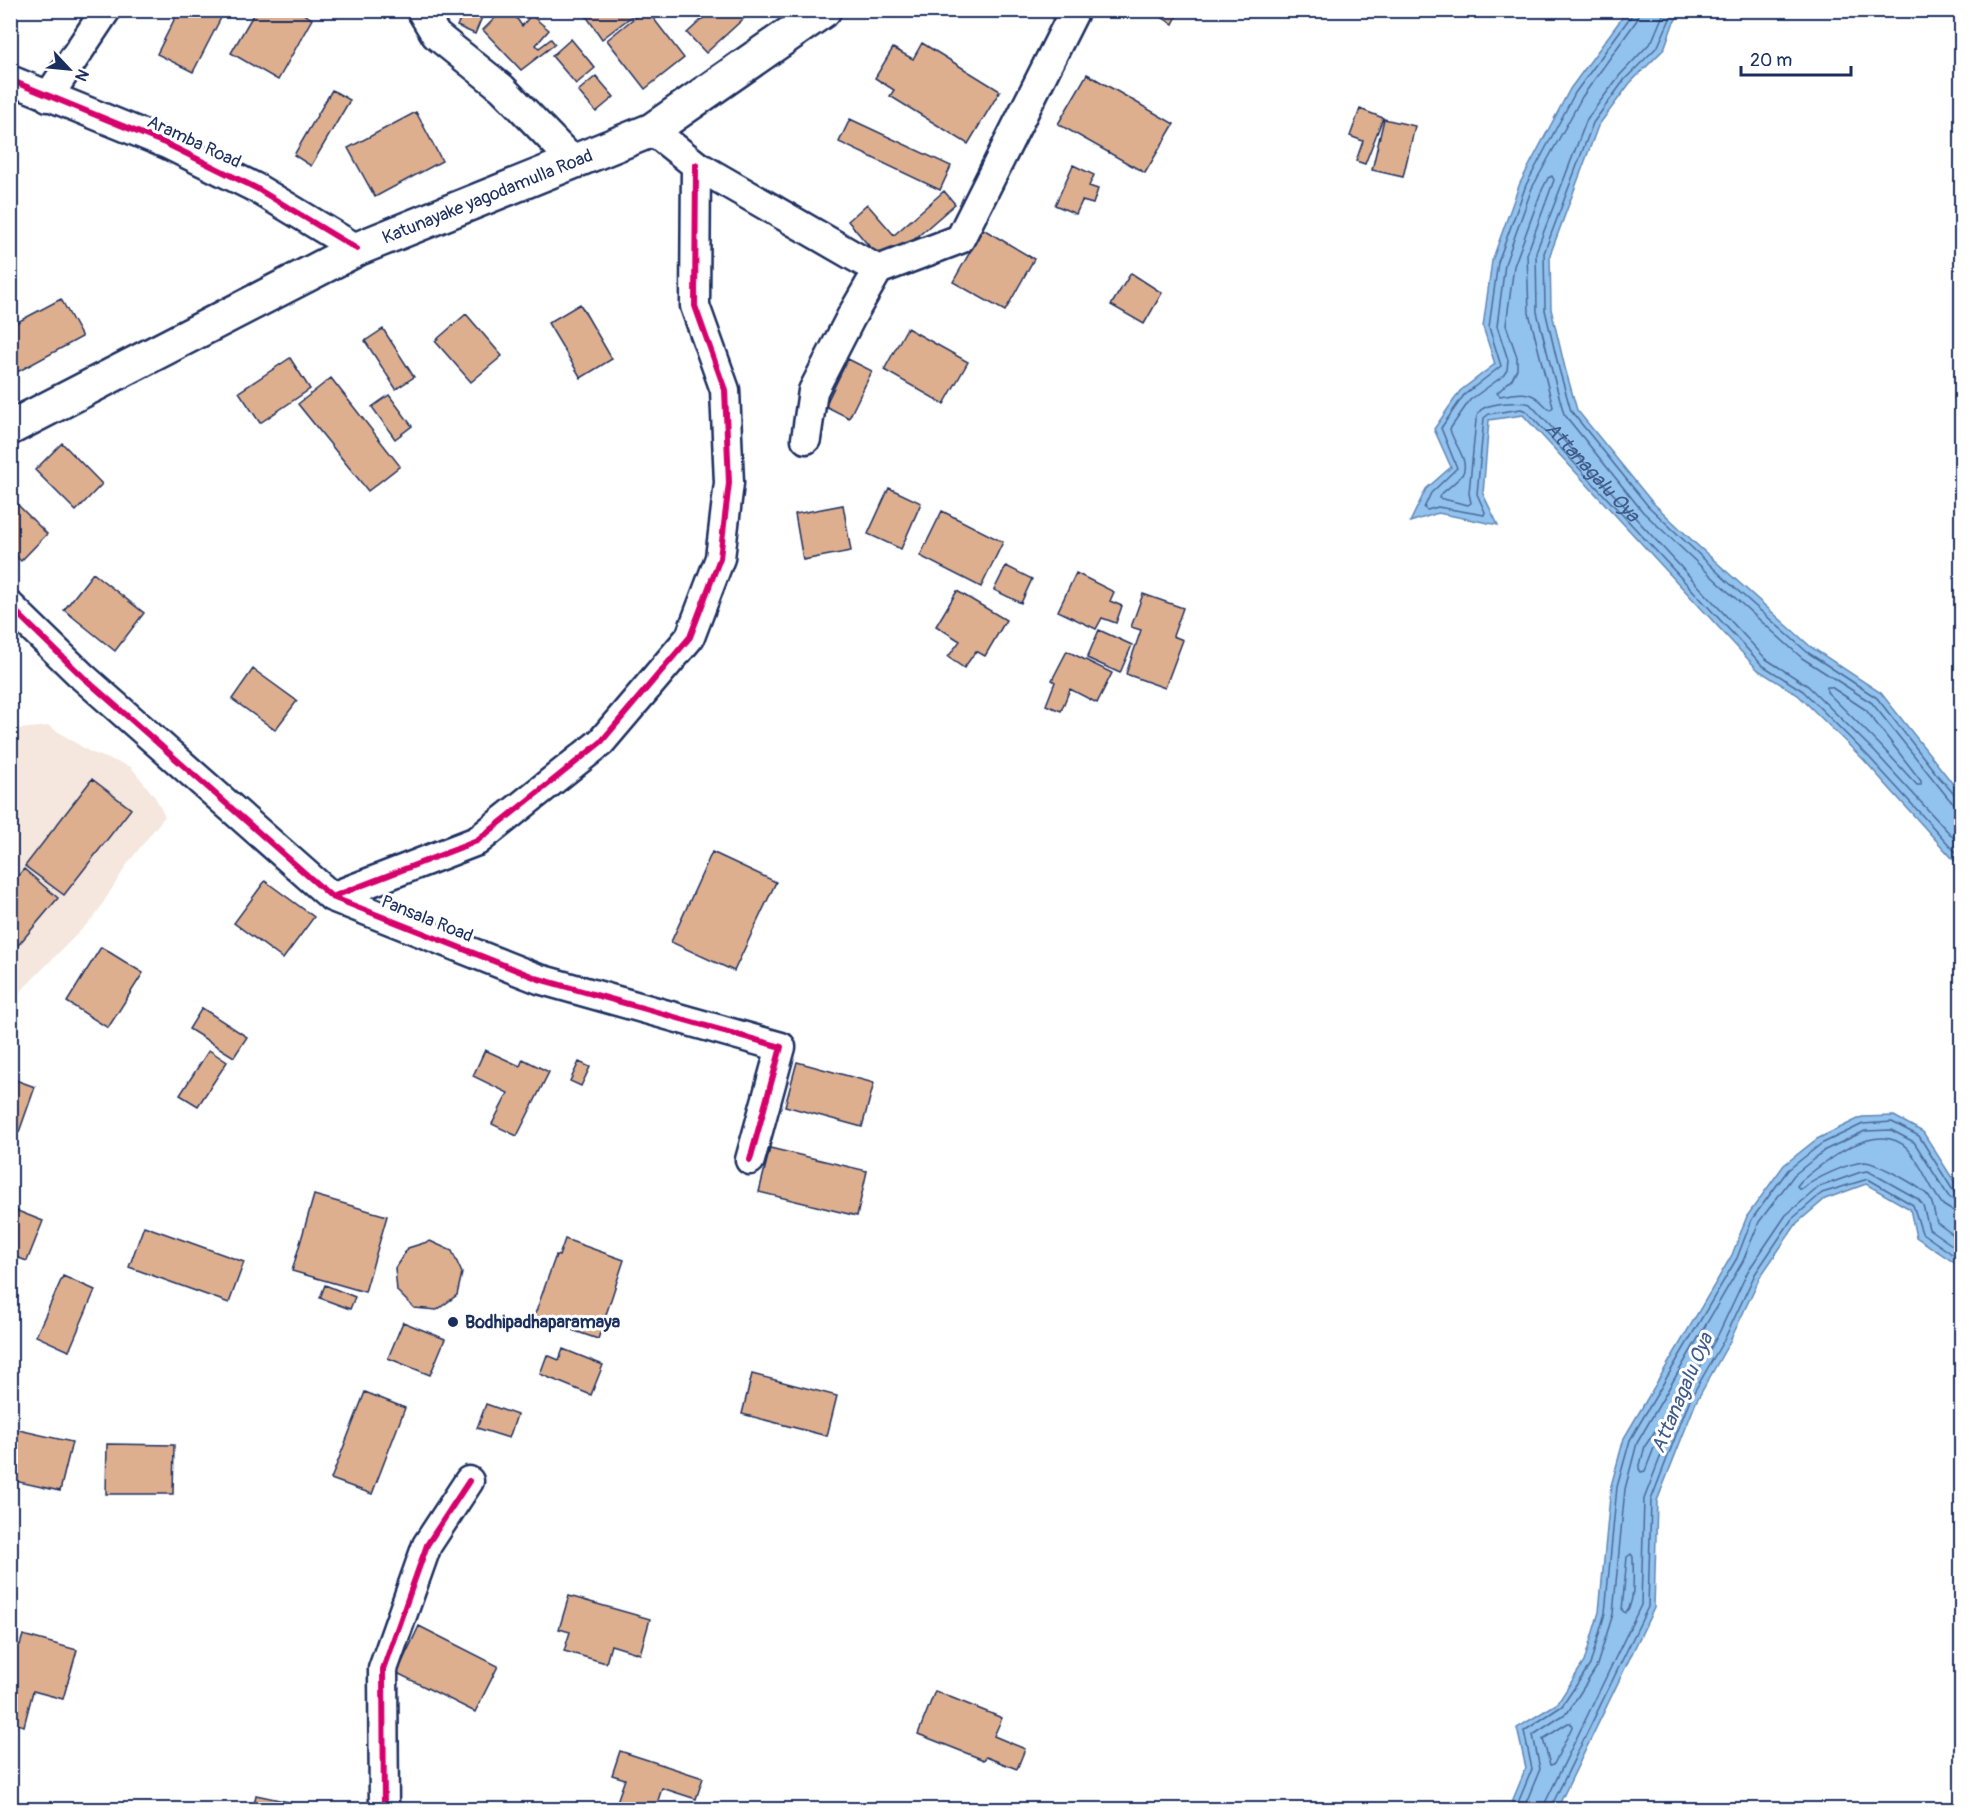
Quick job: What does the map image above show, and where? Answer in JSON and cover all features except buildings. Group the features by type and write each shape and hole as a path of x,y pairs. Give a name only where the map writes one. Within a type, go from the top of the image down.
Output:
{"main road":[{"name":"Katunayake yagodamulla Road","path":"10,428 357,249 652,130 824,10"}],"street":[{"path":"48,97 106,10"},
{"path":"422,10 436,35 502,88 573,161"},
{"path":"806,439 813,391 878,270 960,239 1075,10"},
{"name":"Aramba Road","path":"10,80 167,144 256,188 357,249"},
{"path":"652,130 696,165 878,270"},
{"path":"332,897 477,841 601,742 690,637 720,558 729,483 725,390 695,306 696,165"},
{"name":"Pansala Road","path":"10,606 83,677 332,897 539,979 781,1047 750,1160"},
{"path":"384,1809 383,1669 427,1545 469,1481"}],"shaded area":[{"path":"11,725 19,729 49,726 90,752 131,767 155,797 165,816 128,863 95,916 11,1001"}],"water":[{"name":"Attanagalu Oya","path":"1627,11 1681,11 1673,24 1664,49 1630,83 1598,126 1550,255 1551,309 1577,410 1652,502 1696,544 1811,647 1881,693 1961,794 1961,868 1864,760 1798,695 1758,670 1523,415 1489,420 1483,494 1498,525 1438,513 1410,522 1426,489 1451,467 1434,429 1460,391 1495,364 1483,327 1492,261 1520,183 1570,89"},
{"name":"Attanagalu Oya","path":"1894,1116 1923,1132 1961,1192 1961,1267 1916,1237 1910,1209 1866,1184 1825,1199 1797,1223 1760,1277 1730,1341 1696,1402 1657,1501 1654,1608 1557,1809 1509,1809 1526,1768 1517,1728 1558,1703 1584,1662 1599,1612 1611,1486 1624,1438 1732,1255 1747,1216 1784,1165 1817,1139 1862,1117"}],"cycle path":[{"path":"10,80 167,144 256,188 357,249"},
{"path":"332,897 477,841 601,742 690,637 720,558 729,483 725,390 695,306 696,165"},
{"path":"10,606 83,677 332,897 539,979 781,1047 750,1160"},
{"path":"384,1810 383,1669 427,1545 469,1481"}],"place":[{"name":"Bodhipadhaparamaya","path":"453,1322"}]}
